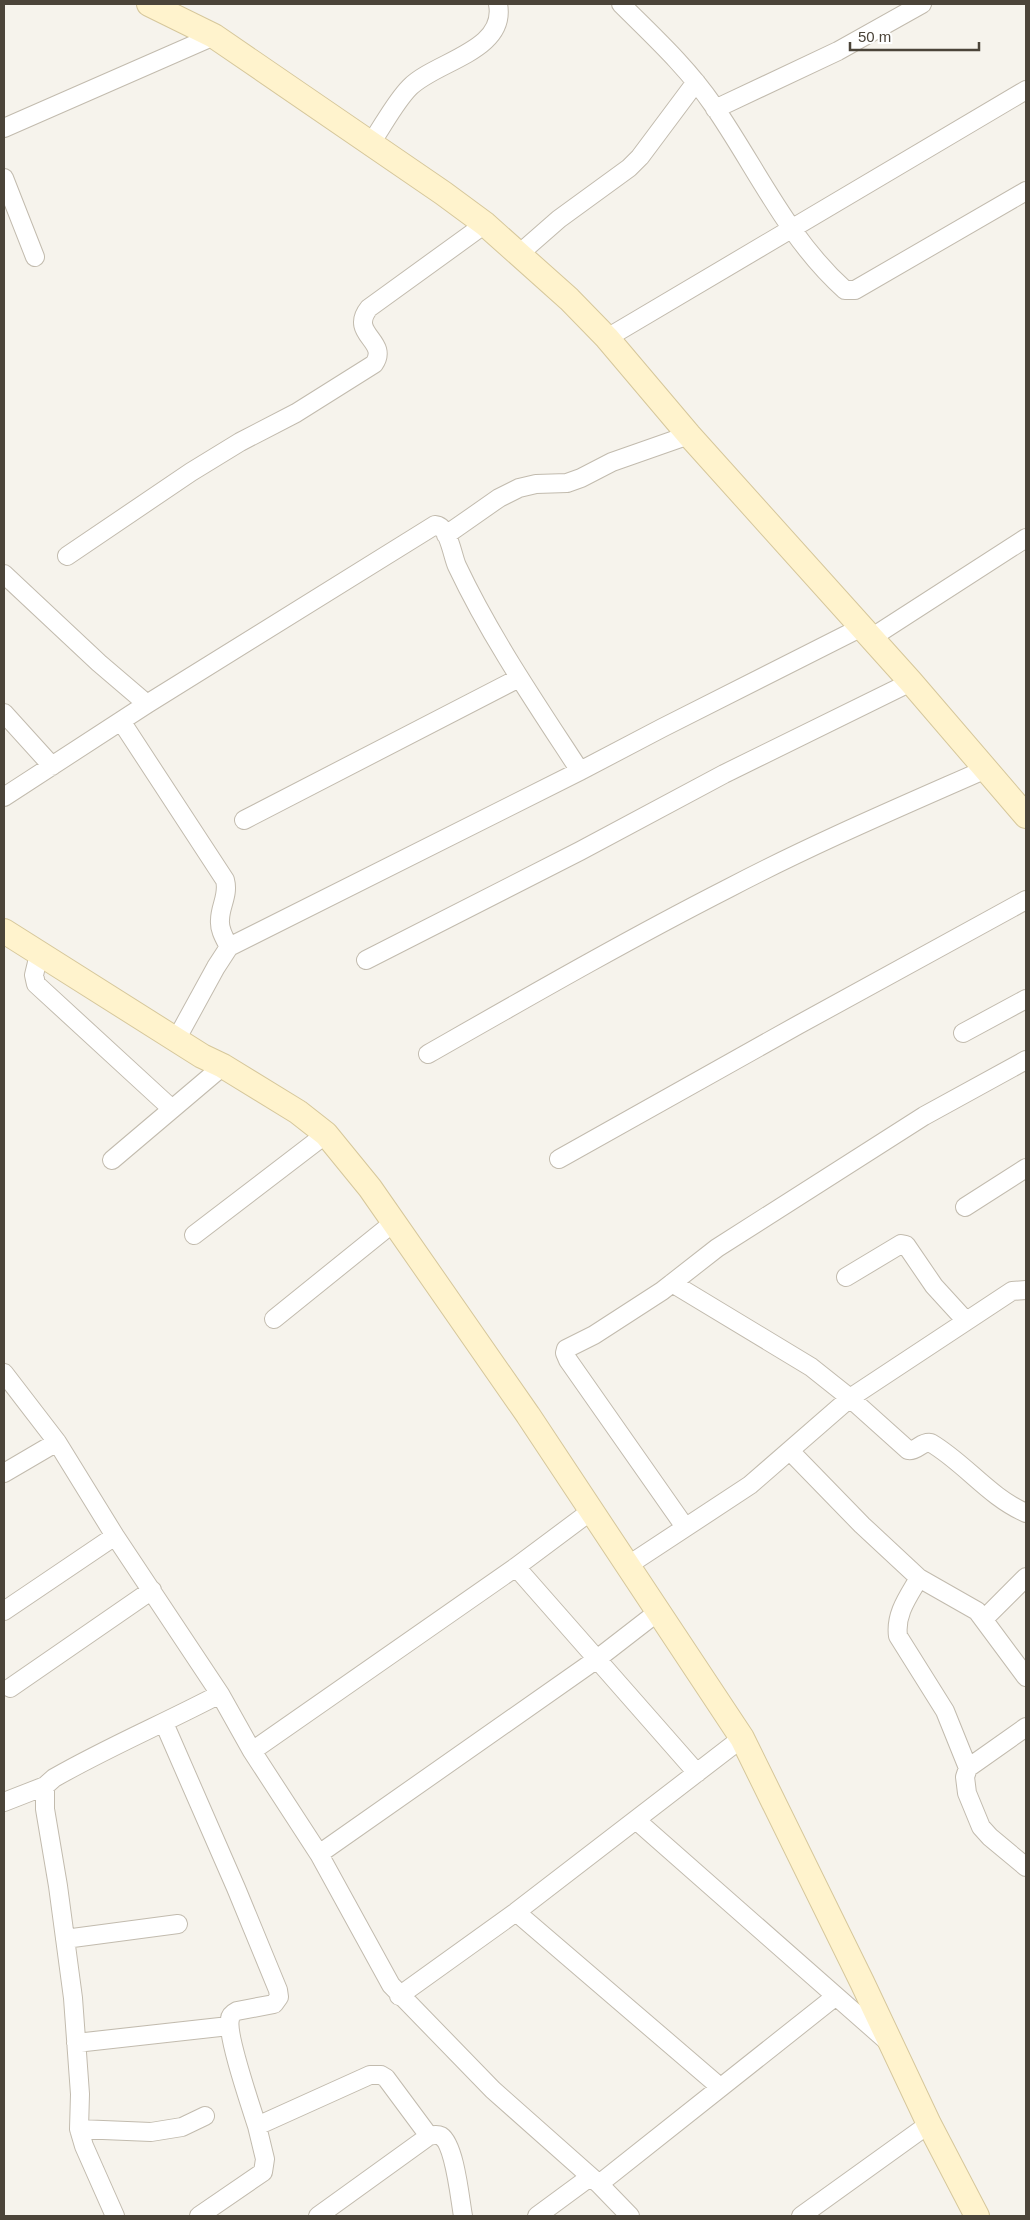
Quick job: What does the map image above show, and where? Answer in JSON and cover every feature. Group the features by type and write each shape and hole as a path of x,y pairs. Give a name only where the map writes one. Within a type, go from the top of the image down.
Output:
{"street":[{"path":"149,4 214,36 370,143 485,224 570,299 607,338 689,435 911,682 1026,816"},
{"path":"370,143 409,88 488,38 499,19 498,4"},
{"path":"621,4 689,72 792,229 845,290 855,290 1026,191"},
{"path":"715,109 838,52 922,4"},
{"path":"4,128 214,36"},
{"path":"519,254 559,219 629,168 640,157 696,82"},
{"path":"607,338 1026,90"},
{"path":"6,189 35,257"},
{"path":"67,556 190,472 296,412 374,364 379,354 378,349 363,328 364,314 369,308 485,224"},
{"path":"446,535 499,498 519,488 536,484 567,483 612,462 689,435"},
{"path":"4,796 430,526 438,525 446,535 452,554 465,581 519,678 580,771"},
{"path":"223,956 662,728 866,632 1026,538"},
{"path":"4,574 99,663 147,704"},
{"path":"244,820 519,678"},
{"path":"366,960 580,851 724,774 911,682"},
{"path":"4,713 52,766"},
{"path":"121,721 224,880 226,892 220,921 223,956 176,1040"},
{"path":"428,1054 543,988 729,887 821,843 986,769"},
{"path":"559,1159 798,1024 1026,900"},
{"path":"4,931 176,1040 298,1112 326,1134 370,1188 528,1415 742,1738 929,2124 977,2216"},
{"path":"39,954 34,975 36,984 172,1109"},
{"path":"963,1033 1026,999"},
{"path":"685,1527 565,1353 570,1345 594,1335 672,1283 717,1248 924,1116 1026,1060"},
{"path":"112,1160 223,1066"},
{"path":"194,1235 326,1134"},
{"path":"965,1207 1026,1168"},
{"path":"274,1319 393,1223"},
{"path":"846,1277 901,1244 906,1245 934,1286 966,1321"},
{"path":"672,1283 811,1367 850,1398 908,1450 914,1450 924,1443 931,1443 981,1484 1026,1513"},
{"path":"627,1566 750,1485 850,1398 1012,1291 1026,1290"},
{"path":"4,1372 57,1442 116,1536 220,1694 252,1751 320,1854 384,1973 399,1996 493,2090 594,2180 630,2216"},
{"path":"4,1473 57,1442"},
{"path":"790,1451 862,1525 919,1578 968,1605 984,1619 1026,1677"},
{"path":"252,1751 516,1567 591,1511"},
{"path":"4,1611 116,1536"},
{"path":"516,1567 697,1773"},
{"path":"984,1619 1026,1577"},
{"path":"919,1578 899,1614 896,1625 898,1636 946,1711 968,1768"},
{"path":"10,1688 152,1590"},
{"path":"320,1854 596,1659 659,1611"},
{"path":"4,1802 45,1786 67,1771 124,1741 220,1694"},
{"path":"164,1723 278,1990 278,2001 270,2005 237,2011 232,2014 230,2026 265,2159 263,2172 199,2216"},
{"path":"1026,1727 968,1768 965,1777 967,1793 981,1828 990,1838 1026,1867"},
{"path":"399,1996 516,1912 742,1738"},
{"path":"45,1786 45,1809 73,1998 80,2094 79,2129 84,2146 115,2216"},
{"path":"636,1820 891,2044"},
{"path":"516,1912 720,2087"},
{"path":"65,1939 178,1924"},
{"path":"537,2216 594,2180 720,2087 836,1996"},
{"path":"76,2043 230,2026"},
{"path":"257,2126 375,2074 386,2078 429,2136"},
{"path":"79,2129 151,2132 182,2127 206,2116"},
{"path":"801,2216 929,2124"},
{"path":"318,2216 429,2136 440,2136 446,2141 454,2165 463,2216"}]}
